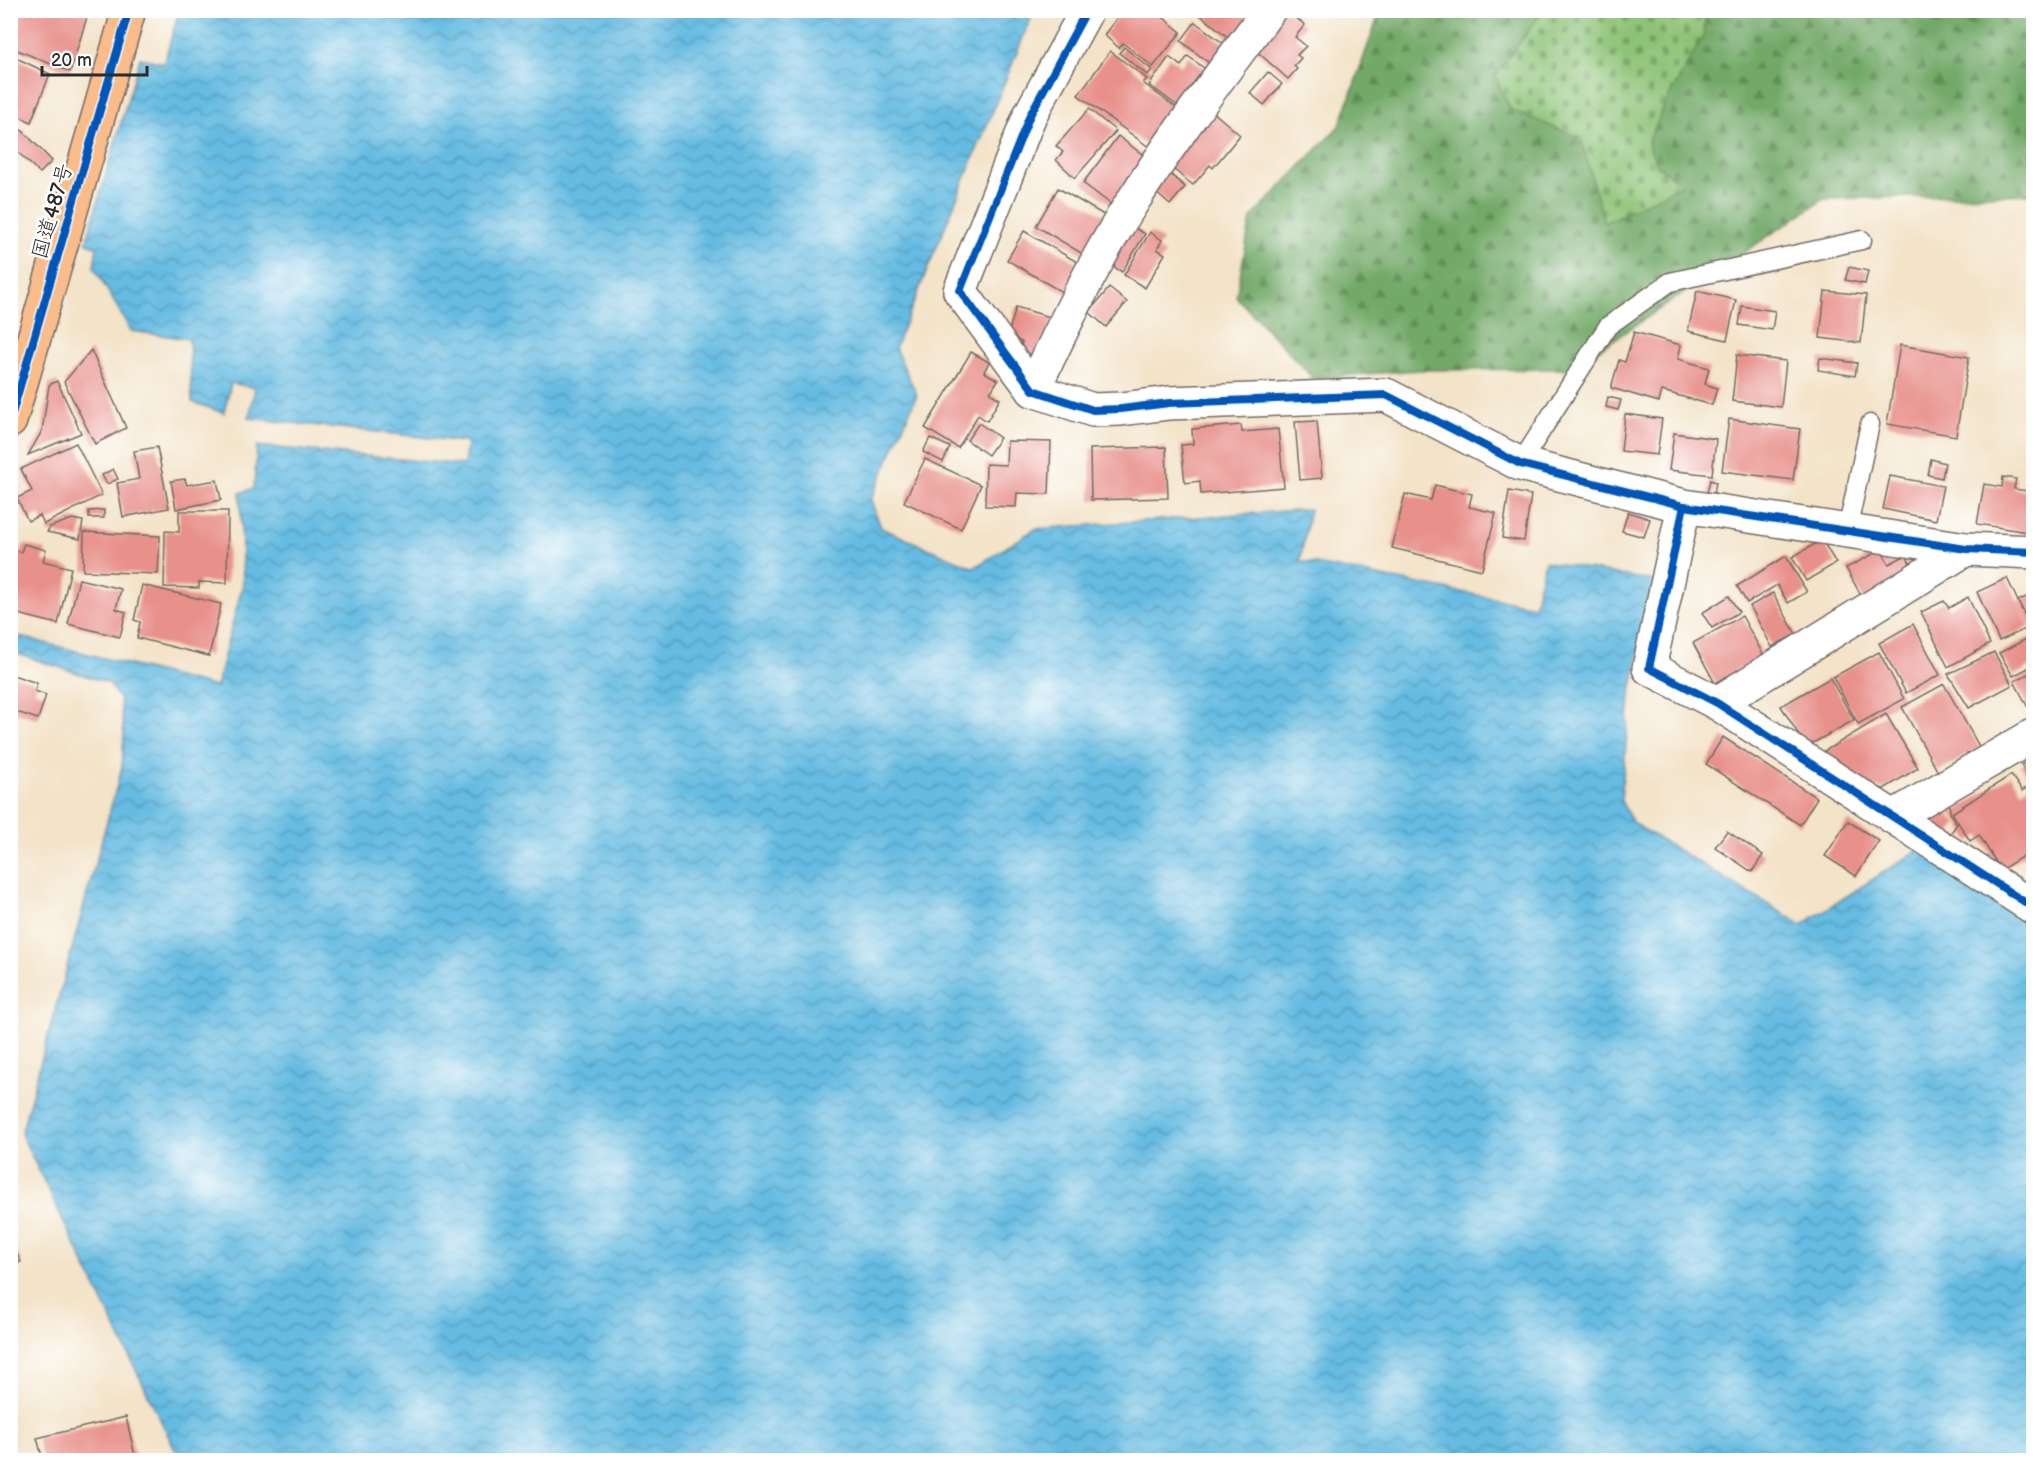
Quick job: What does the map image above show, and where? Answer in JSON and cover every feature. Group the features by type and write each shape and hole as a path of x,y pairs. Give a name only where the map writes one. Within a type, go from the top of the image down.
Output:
{"highway":[{"name":"国道487号","path":"10,421 129,10"}],"street":[{"path":"1087,10 1030,115 960,291 1033,390 1093,410 1169,403 1386,395 1520,464 1684,506 1966,549 2034,552"},
{"path":"1033,390 1075,301 1131,204 1192,114 1269,10"},
{"path":"1684,506 1649,668 1717,703 2034,908"},
{"path":"1717,703 1966,549"},
{"path":"1893,817 2034,735"}],"lane":[{"path":"1520,464 1608,326 1670,282 1862,240"},
{"path":"1847,531 1870,423"}],"green space":[{"path":"1544,10 1705,11 1704,34 1666,102 1648,143 1656,164 1682,185 1604,223 1581,138 1511,110 1495,76"},
{"path":"1380,11 2033,11 2033,194 1824,199 1570,369 1420,370 1313,378 1236,297 1251,218 1340,125"}],"water":[{"path":"179,11 1034,11 895,348 917,395 871,500 881,528 974,568 1035,529 1310,509 1300,561 1534,606 1545,561 1654,581 1630,697 1621,801 1633,823 1802,925 1920,849 2027,918 2033,926 2033,1460 180,1460 21,1134 122,767 124,735 120,700 109,683 11,652 10,634 216,687 243,583 240,493 254,488 257,446 464,465 467,442 249,418 255,388 231,383 224,413 192,402 189,339 131,331 94,267 97,247 86,242 140,58 164,63"}],"building":[{"path":"10,10 80,10 88,14 70,72 10,47"},
{"path":"1123,10 1154,10 1181,32 1153,67 1123,43 1119,48 1104,35"},
{"path":"1202,10 1258,10 1233,41 1199,14"},
{"path":"1285,10 1305,25 1295,37 1306,46 1297,55 1301,58 1294,66 1297,69 1288,79 1253,48"},
{"path":"1195,22 1228,47 1213,66 1181,41"},
{"path":"1124,47 1152,70 1147,75 1119,53"},
{"path":"1110,51 1147,79 1143,83 1186,115 1157,153 1078,95"},
{"path":"10,55 50,74 31,122 10,112"},
{"path":"1188,56 1212,74 1185,111 1149,85 1169,57 1181,66"},
{"path":"1268,72 1282,84 1264,105 1250,93"},
{"path":"1089,109 1116,131 1075,178 1056,160 1063,152 1056,146"},
{"path":"1212,111 1240,135 1213,168 1210,165 1193,185 1168,165"},
{"path":"10,125 23,131 52,161 40,173 10,145"},
{"path":"1118,136 1147,158 1112,205 1083,183"},
{"path":"1168,172 1185,187 1170,205 1153,190"},
{"path":"1058,188 1114,221 1091,259 1036,226"},
{"path":"1130,225 1145,234 1122,272 1107,263"},
{"path":"1024,231 1089,269 1072,298 1007,260"},
{"path":"1150,232 1162,240 1157,249 1165,254 1145,288 1124,275"},
{"path":"1849,267 1868,271 1865,284 1845,280"},
{"path":"1109,288 1127,302 1106,327 1089,312"},
{"path":"1697,291 1736,300 1727,340 1688,331"},
{"path":"1825,291 1866,295 1861,343 1820,338"},
{"path":"1742,306 1775,311 1772,330 1739,325"},
{"path":"1016,307 1053,318 1042,358 1020,351 1022,342 1007,338"},
{"path":"1634,332 1681,345 1678,359 1709,368 1705,384 1717,388 1712,405 1662,391 1659,402 1611,388 1619,360 1625,362"},
{"path":"1900,345 1969,357 1956,436 1887,424"},
{"path":"91,350 126,428 95,444 64,382"},
{"path":"971,352 989,362 984,372 998,380 990,393 1000,399 987,421 978,415 958,448 925,428"},
{"path":"1737,355 1786,361 1781,407 1732,401"},
{"path":"1820,358 1857,363 1855,376 1818,370"},
{"path":"57,381 81,433 28,455 42,431 49,385"},
{"path":"1608,397 1621,400 1618,410 1606,407"},
{"path":"1625,414 1662,419 1657,455 1621,451"},
{"path":"1729,419 1800,429 1793,480 1722,471"},
{"path":"1317,421 1322,478 1300,480 1295,422"},
{"path":"979,423 1000,438 988,455 967,440"},
{"path":"1241,425 1242,432 1278,429 1284,487 1201,494 1200,481 1185,483 1181,445 1193,444 1192,429"},
{"path":"1674,433 1716,439 1712,475 1669,470"},
{"path":"930,438 950,447 943,462 923,452"},
{"path":"1007,441 1051,442 1049,494 1017,493 1016,507 985,506 986,464 1006,465"},
{"path":"76,443 102,495 44,524 40,515 28,521 17,498 32,491 21,469"},
{"path":"157,447 169,508 123,517 117,483 139,479 134,451"},
{"path":"1166,447 1168,498 1091,500 1090,449"},
{"path":"925,459 981,485 961,529 904,502"},
{"path":"1931,459 1945,463 1942,478 1928,475"},
{"path":"113,469 118,479 107,484 102,475"},
{"path":"1890,476 1943,486 1936,520 1883,509"},
{"path":"2003,477 2016,479 2014,489 2034,492 2034,533 1977,524 1984,484 2002,487"},
{"path":"185,479 187,485 217,480 221,500 176,509 171,481"},
{"path":"1710,480 1716,482 1714,494 1707,492"},
{"path":"1435,485 1472,494 1469,507 1496,513 1482,570 1392,548 1405,494 1431,500"},
{"path":"1509,491 1531,495 1524,541 1502,538"},
{"path":"104,510 104,518 89,518 89,511"},
{"path":"179,511 228,511 227,583 199,582 199,588 164,587 165,531 179,532"},
{"path":"1628,512 1650,519 1644,537 1622,531"},
{"path":"72,519 83,521 80,539 47,532 50,527"},
{"path":"84,532 160,536 158,574 83,571"},
{"path":"1822,540 1836,563 1806,581 1792,557"},
{"path":"24,544 46,550 43,561 71,568 58,624 10,612 10,549 21,552"},
{"path":"1881,550 1889,564 1906,555 1915,574 1864,601 1846,568"},
{"path":"1786,556 1807,592 1788,603 1777,585 1747,603 1737,586"},
{"path":"2007,578 2030,627 1999,641 1977,592"},
{"path":"79,579 121,589 116,609 126,612 120,637 68,624"},
{"path":"142,585 221,604 209,656 137,638 140,622 134,620"},
{"path":"1773,593 1796,634 1772,647 1750,606"},
{"path":"2034,593 2034,624 2030,625 2018,601"},
{"path":"1729,596 1739,612 1712,628 1702,613"},
{"path":"1968,597 1990,644 1948,667 1921,612 1944,601 1949,608"},
{"path":"1742,616 1764,656 1715,683 1693,643"},
{"path":"1913,624 1940,675 1906,693 1879,643"},
{"path":"2034,635 2034,665 2013,676 1999,653"},
{"path":"1879,652 1904,699 1858,724 1833,677"},
{"path":"1994,652 2012,685 1969,708 1948,674"},
{"path":"2034,671 2034,719 2014,681"},
{"path":"10,674 37,683 35,691 46,695 38,719 10,710"},
{"path":"1830,678 1854,720 1806,747 1781,706"},
{"path":"1944,684 1980,748 1938,772 1902,707"},
{"path":"1886,714 1918,768 1884,789 1868,786 1823,752"},
{"path":"1723,737 1817,798 1800,825 1706,764"},
{"path":"2034,758 2034,786 2021,765"},
{"path":"2011,775 2022,791 2029,786 2034,793 2034,811 2031,812 2034,816 2034,849 2001,870 1979,835 1970,841 1952,813"},
{"path":"1949,795 1950,814 1957,824 1948,837 1918,818"},
{"path":"1848,821 1879,841 1856,876 1825,856"},
{"path":"1727,831 1763,855 1752,872 1715,847"},
{"path":"10,1240 21,1262 10,1267"},
{"path":"126,1417 136,1460 43,1460 37,1438"}],"cycle path":[{"path":"10,421 129,10"},
{"path":"1087,10 1030,115 960,291 1033,390 1093,410 1169,403 1386,395 1520,464 1684,506 1966,549 2034,552"},
{"path":"1684,506 1649,668 1717,703 2034,908"}]}
